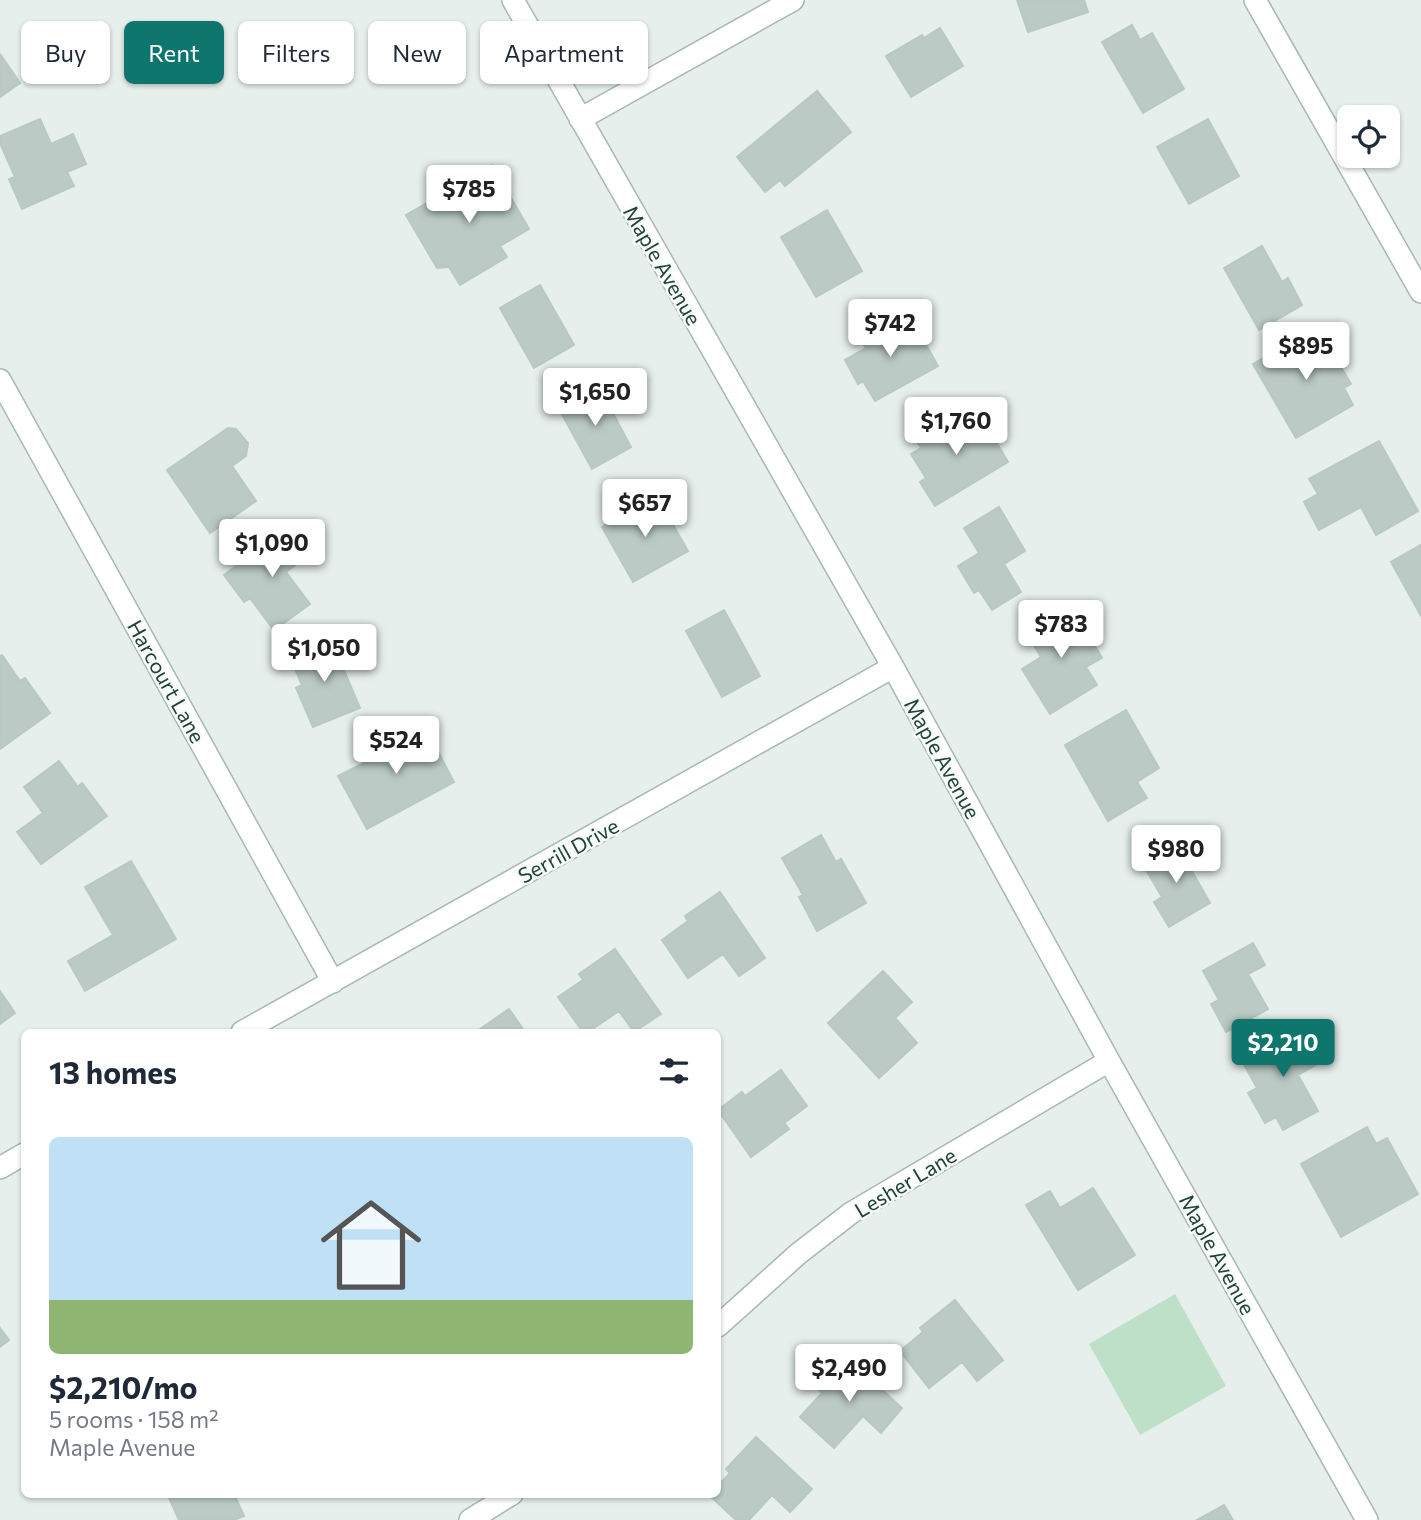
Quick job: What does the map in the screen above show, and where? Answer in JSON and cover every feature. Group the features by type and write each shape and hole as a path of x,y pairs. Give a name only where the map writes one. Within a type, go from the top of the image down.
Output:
{"street":[{"name":"Maple Avenue","path":"513,0 893,667 1109,1061 1367,1520"},
{"path":"580,119 793,0"},
{"path":"1255,0 1421,292"},
{"name":"Harcourt Lane","path":"0,380 334,982"},
{"name":"Serrill Drive","path":"248,1029 893,667"},
{"name":"Lesher Lane","path":"721,1323 798,1254 851,1213 1109,1061"},
{"path":"0,1168 21,1156"},
{"path":"470,1520 506,1498"}],"green space":[{"path":"1175,1294 1226,1386 1140,1435 1089,1344"}],"building":[{"path":"1017,0 1084,0 1088,12 1028,32"},
{"path":"1132,25 1140,40 1152,33 1184,89 1143,113 1102,42"},
{"path":"940,28 963,66 911,97 886,56"},
{"path":"0,54 20,83 0,97"},
{"path":"817,91 851,132 785,186 780,180 765,192 737,157"},
{"path":"40,119 51,144 73,134 86,164 67,172 74,186 22,209 9,179 15,177 0,143 0,136"},
{"path":"1208,119 1239,176 1189,204 1157,147"},
{"path":"492,165 529,229 500,246 507,257 460,285 449,267 437,268 406,215"},
{"path":"827,210 862,271 816,297 781,237"},
{"path":"1262,246 1282,282 1288,278 1302,305 1259,330 1224,268"},
{"path":"540,285 574,345 534,368 500,308"},
{"path":"887,318 896,334 914,323 938,366 875,401 863,381 858,384 845,360 866,348 859,335"},
{"path":"1317,327 1351,384 1344,388 1353,405 1296,438 1253,364"},
{"path":"599,387 631,447 592,469 559,409"},
{"path":"979,413 1008,462 935,506 920,482 926,478 911,454 921,448 912,434 939,417 948,432"},
{"path":"228,428 236,429 248,443 246,456 232,466 256,501 210,533 167,470"},
{"path":"1379,441 1418,511 1376,535 1361,507 1319,530 1304,502 1318,494 1309,479"},
{"path":"656,495 688,551 633,582 602,527"},
{"path":"999,507 1025,551 1004,564 1021,592 992,610 979,590 974,593 958,566 979,553 964,528"},
{"path":"289,527 309,555 286,572 310,604 274,630 250,598 244,602 224,575"},
{"path":"1421,545 1421,616 1391,562"},
{"path":"1070,604 1102,658 1086,667 1097,685 1050,714 1022,669 1041,657 1026,632"},
{"path":"724,610 760,676 722,697 686,631"},
{"path":"331,640 360,708 313,727 296,688 302,685 290,657"},
{"path":"2,655 20,681 25,678 50,713 0,749 0,656"},
{"path":"1126,710 1159,768 1137,782 1147,798 1108,821 1065,745"},
{"path":"424,725 454,782 367,829 338,776 364,763 360,755 399,734 402,737"},
{"path":"59,761 78,787 82,783 107,816 41,864 17,832 43,813 24,787"},
{"path":"821,835 836,862 841,859 866,903 817,931 799,897 803,895 782,858"},
{"path":"1174,840 1210,903 1169,927 1154,902 1162,897 1145,868 1158,860 1153,852"},
{"path":"131,861 176,939 85,991 68,961 113,935 85,887"},
{"path":"720,892 765,958 739,976 723,954 688,978 662,940 688,921 685,916"},
{"path":"1253,943 1265,965 1248,974 1268,1009 1226,1032 1211,1004 1219,1000 1203,971"},
{"path":"615,949 661,1014 638,1029 632,1029 619,1011 592,1029 581,1029 558,997 583,980 579,974"},
{"path":"883,971 912,1002 895,1018 917,1043 879,1078 828,1023"},
{"path":"0,991 15,1013 0,1024"},
{"path":"509,1009 523,1029 480,1029"},
{"path":"1279,1034 1288,1051 1317,1035 1330,1057 1298,1075 1318,1111 1283,1130 1276,1117 1265,1123 1248,1093 1257,1088 1240,1057"},
{"path":"781,1070 807,1106 784,1123 789,1129 751,1157 721,1114 721,1108 742,1092 745,1096"},
{"path":"1367,1127 1376,1144 1387,1138 1418,1194 1341,1237 1301,1164"},
{"path":"1093,1188 1135,1255 1078,1290 1026,1205 1050,1191 1060,1208"},
{"path":"955,1300 1003,1360 977,1381 962,1362 929,1388 900,1351 923,1332 920,1328"},
{"path":"0,1328 9,1340 0,1347"},
{"path":"847,1357 902,1408 881,1433 863,1416 834,1448 800,1417 822,1393 818,1389"},
{"path":"756,1437 812,1489 790,1512 772,1495 749,1520 736,1520 712,1498 721,1498 721,1483 730,1473 726,1469"},
{"path":"169,1498 236,1498 244,1516 234,1520 179,1520"},
{"path":"1224,1505 1233,1520 1197,1520"}]}
